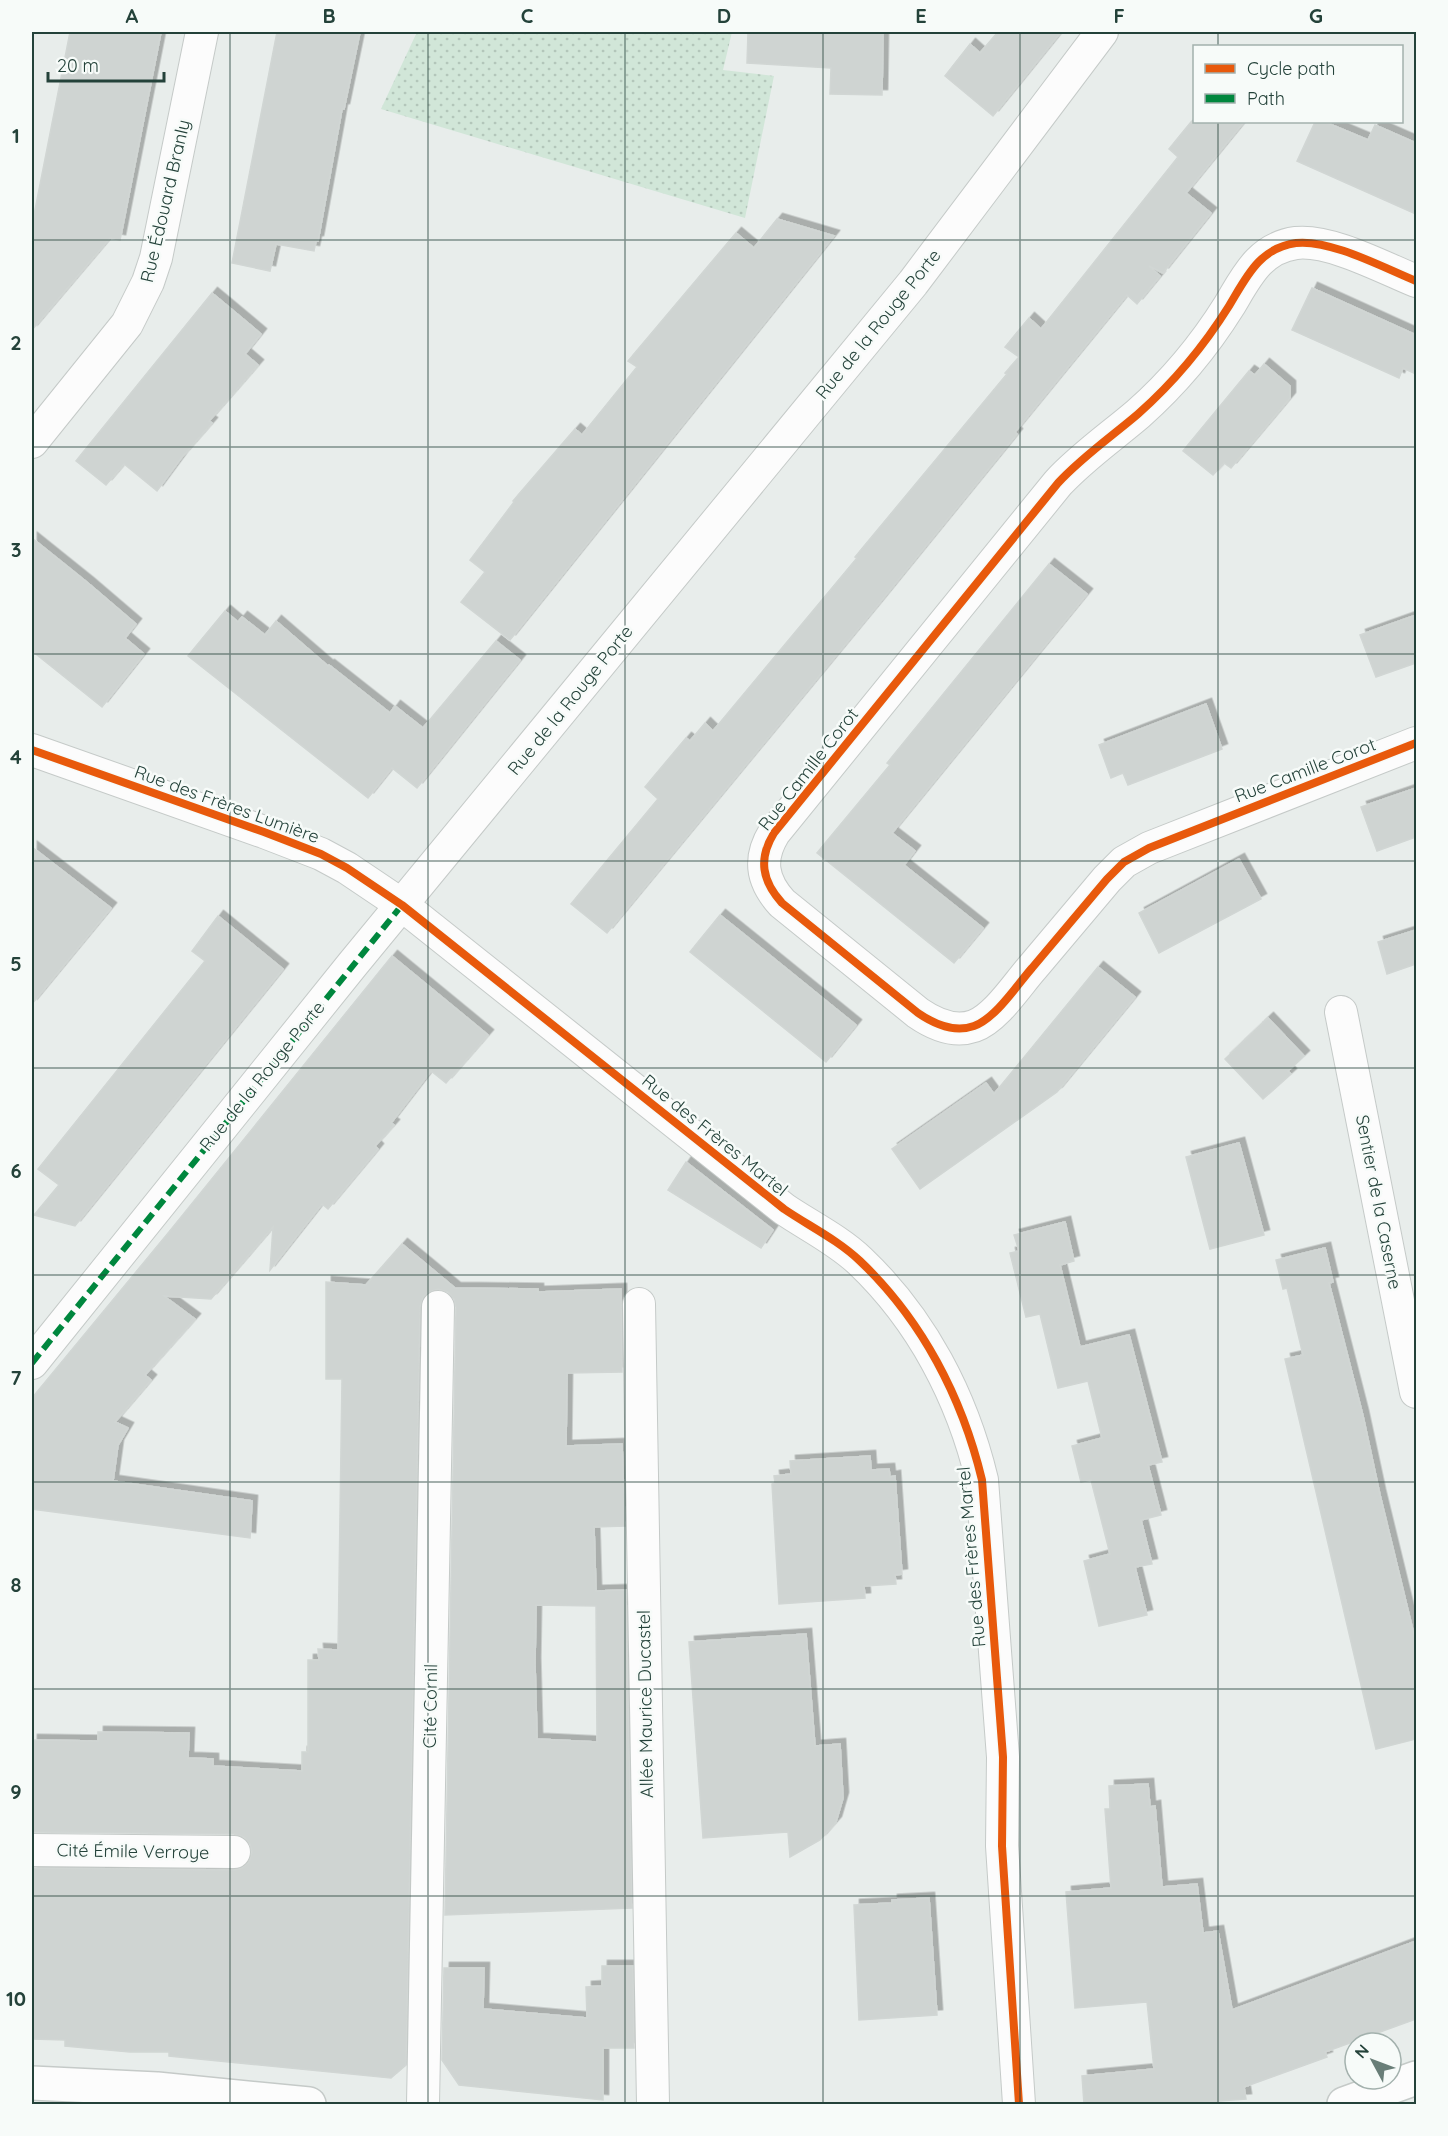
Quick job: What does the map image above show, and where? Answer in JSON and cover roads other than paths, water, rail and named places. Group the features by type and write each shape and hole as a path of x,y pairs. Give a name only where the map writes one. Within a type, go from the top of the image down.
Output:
{"street":[{"name":"Rue Édouard Branly","path":"32,442 127,324 148,282 156,258 202,32"},
{"name":"Rue de la Rouge Porte","path":"32,1363 352,965 913,283 1102,32"},
{"name":"Rue Camille Corot","path":"1416,281 1328,245 1312,242 1294,243 1263,256 1249,272 1218,322 1184,367 1139,413 1058,483 774,833 765,855 763,867 765,878 782,903 928,1020 950,1028 972,1027 982,1023 1004,1001 1124,862 1149,848 1416,742"},
{"name":"Rue des Frères Lumière","path":"32,750 321,854 347,868 402,905"},
{"name":"Rue des Frères Martel","path":"402,905 784,1209 842,1246 860,1261 914,1323 942,1370 967,1426 982,1480 1002,1746 1002,1846 1019,2104"},
{"name":"Sentier de la Caserne","path":"1341,1012 1416,1392"},
{"name":"Allée Maurice Ducastel","path":"639,1304 653,2104"},
{"name":"Cité Cornil","path":"423,2104 438,1307"},
{"name":"Cité Émile Verroye","path":"32,1850 234,1852"},
{"path":"1344,2104 1416,2078"},
{"path":"32,2083 148,2088 309,2104"}]}
